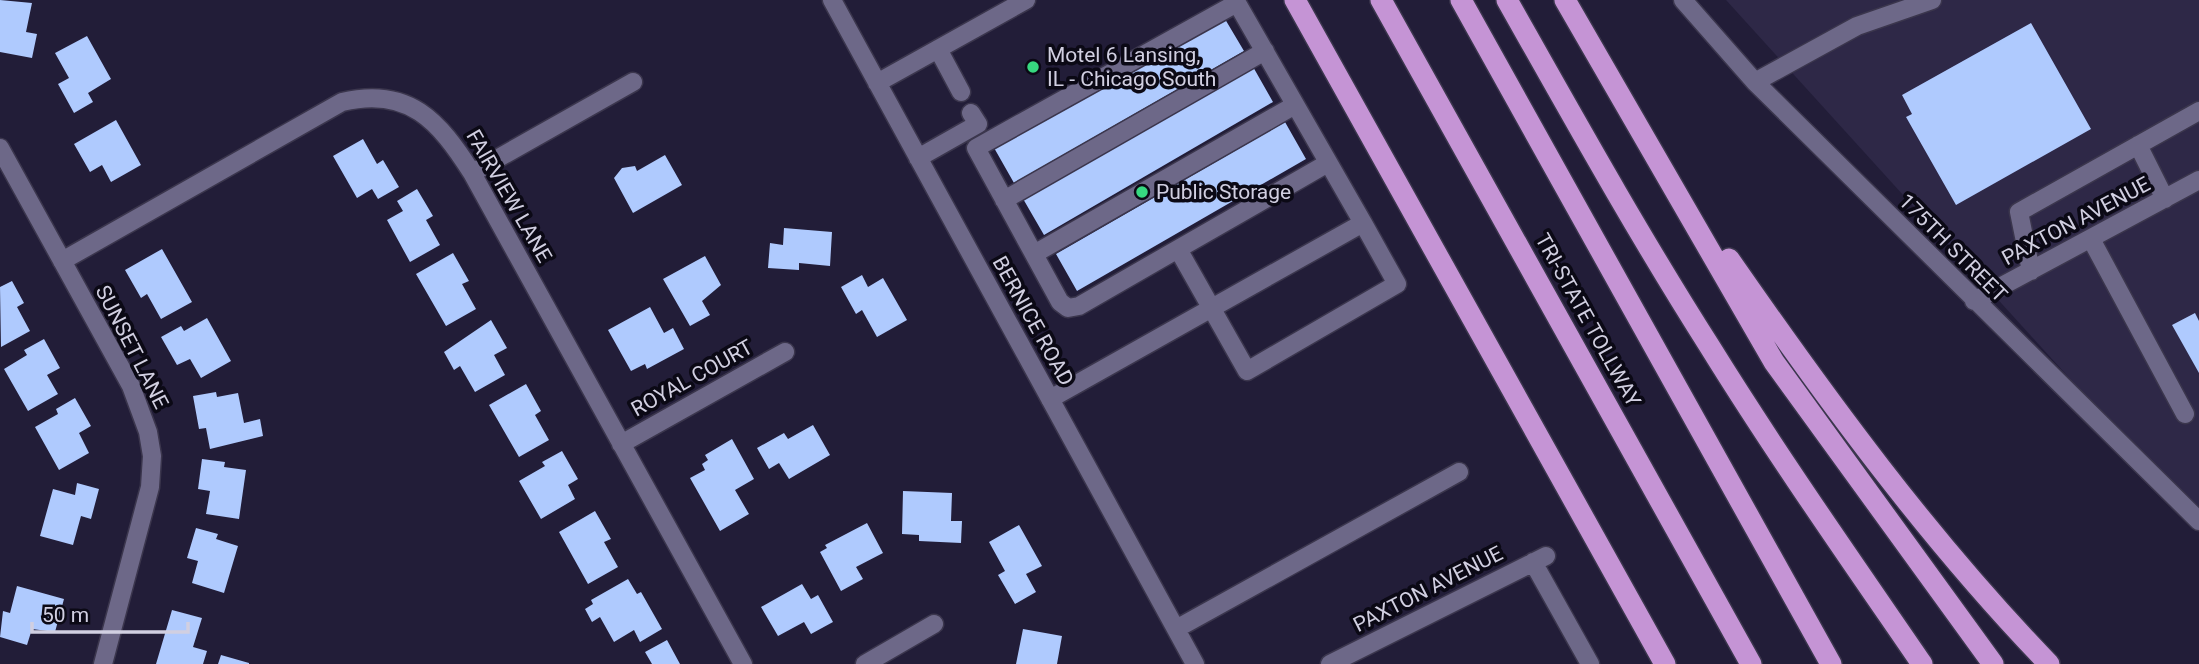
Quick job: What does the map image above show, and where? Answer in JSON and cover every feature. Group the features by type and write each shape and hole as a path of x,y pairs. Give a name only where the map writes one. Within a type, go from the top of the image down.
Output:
{"highway":[{"path":"1295,0 1665,664"},
{"name":"TRI-STATE TOLLWAY","path":"1381,0 1751,664"},
{"path":"1461,0 1831,664"},
{"path":"1507,0 1623,204 1710,348 1812,505 1922,664"},
{"path":"1565,0 1774,362 1993,664"},
{"path":"1643,137 1788,345 1886,476 2049,664"}],"street":[{"name":"BERNICE ROAD","path":"832,0 1195,664"},
{"path":"877,83 1026,0"},
{"name":"175TH STREET","path":"1683,0 1755,82 2199,521"},
{"path":"1755,82 1857,26 1932,0"},
{"path":"1178,249 1247,371 1397,284 1237,3 976,149 1060,302 1068,308 1079,306 1178,249 1328,163"},
{"path":"938,49 961,92"},
{"path":"1004,200 1265,51"},
{"path":"472,173 633,82"},
{"name":"FAIRVIEW LANE","path":"62,261 342,102 362,97 389,98 412,106 433,120 450,138 472,173 743,664"},
{"path":"1034,254 1295,105"},
{"path":"2031,271 2019,212 2199,111"},
{"path":"918,158 978,124 971,113"},
{"path":"2138,145 2165,199"},
{"name":"SUNSET LANE","path":"0,148 141,407 152,456 150,487 103,664"},
{"name":"PAXTON AVENUE","path":"1974,301 2199,180"},
{"path":"1050,399 1363,223"},
{"path":"2091,239 2185,414"},
{"name":"ROYAL COURT","path":"621,444 785,352"},
{"path":"1175,629 1459,472"},
{"name":"PAXTON AVENUE","path":"1330,664 1540,559 1590,664"},
{"path":"865,664 934,624"}],"shaded area":[{"path":"1726,0 2199,0 2199,521"}],"building":[{"path":"0,0 32,3 26,32 37,34 32,58 0,52"},
{"path":"1222,14 1244,51 1014,183 993,146"},
{"path":"2031,23 2091,129 1956,205 1906,117 1912,114 1902,95"},
{"path":"87,36 111,79 88,93 93,102 74,113 58,84 69,78 55,53"},
{"path":"1252,65 1273,102 1044,235 1022,197"},
{"path":"116,120 141,165 111,182 102,165 90,172 74,144"},
{"path":"1285,122 1306,159 1077,291 1056,254"},
{"path":"363,139 377,164 383,160 399,187 378,199 372,189 357,198 333,156"},
{"path":"665,155 682,185 633,213 614,178 622,168 635,166 637,171"},
{"path":"417,189 433,216 426,220 440,245 410,262 387,220 403,211 397,201"},
{"path":"784,228 832,232 830,266 799,263 799,270 768,268 770,243 783,245"},
{"path":"162,249 192,302 161,319 147,294 141,298 125,270"},
{"path":"453,253 469,281 462,284 476,309 446,326 416,274"},
{"path":"705,256 721,285 702,301 710,315 690,326 663,279"},
{"path":"862,275 868,287 883,278 907,320 877,337 862,310 856,314 841,287"},
{"path":"12,281 24,303 17,307 30,331 1,347 0,287"},
{"path":"650,307 664,333 673,328 684,349 647,369 645,364 631,371 608,330"},
{"path":"2195,313 2199,321 2199,373 2172,325"},
{"path":"207,318 231,361 201,378 190,359 177,365 161,337 181,326 184,331"},
{"path":"491,320 507,348 494,355 505,375 475,392 460,366 454,370 444,352"},
{"path":"44,339 60,368 47,375 58,394 28,411 4,369 27,355 24,350"},
{"path":"526,384 541,411 535,415 549,440 519,457 489,405"},
{"path":"216,392 217,397 238,393 244,423 260,419 263,436 210,449 206,428 199,429 193,396"},
{"path":"75,398 91,426 79,433 89,453 59,470 35,427 58,414 56,409"},
{"path":"813,425 830,455 789,479 779,463 769,469 757,448 784,433 788,439"},
{"path":"732,439 754,479 735,490 749,514 720,531 690,478 705,470 702,464 708,460 705,455"},
{"path":"562,451 578,479 568,485 575,499 541,519 519,481 545,466 542,462"},
{"path":"202,459 225,462 224,467 246,470 239,519 206,514 210,491 198,489"},
{"path":"77,483 99,489 91,519 81,516 73,545 40,536 53,489 75,495"},
{"path":"903,491 952,493 951,521 962,521 961,543 919,541 919,535 902,534"},
{"path":"595,511 611,539 604,542 618,567 588,584 559,532"},
{"path":"867,523 883,553 856,567 863,579 841,591 820,552 827,548 825,545"},
{"path":"1019,525 1042,566 1026,574 1036,592 1015,604 998,575 1005,571 989,542"},
{"path":"196,528 218,534 216,539 238,546 224,593 192,583 198,561 187,558"},
{"path":"628,579 637,594 641,592 662,629 640,642 634,630 614,642 600,617 592,622 585,609 593,604 591,600"},
{"path":"802,584 811,599 818,595 833,622 811,634 804,622 778,636 761,607"},
{"path":"17,586 64,599 55,632 32,629 27,645 0,637 3,611 10,613"},
{"path":"172,610 202,618 193,647 207,651 203,664 156,664"},
{"path":"1023,629 1062,636 1057,664 1016,664"},
{"path":"667,640 680,664 652,664 645,652"},
{"path":"221,655 249,663 249,664 218,664"}],"place":[{"name":"Motel 6 Lansing, IL - Chicago South","path":"1033,67"},
{"name":"Public Storage","path":"1142,192"}]}
